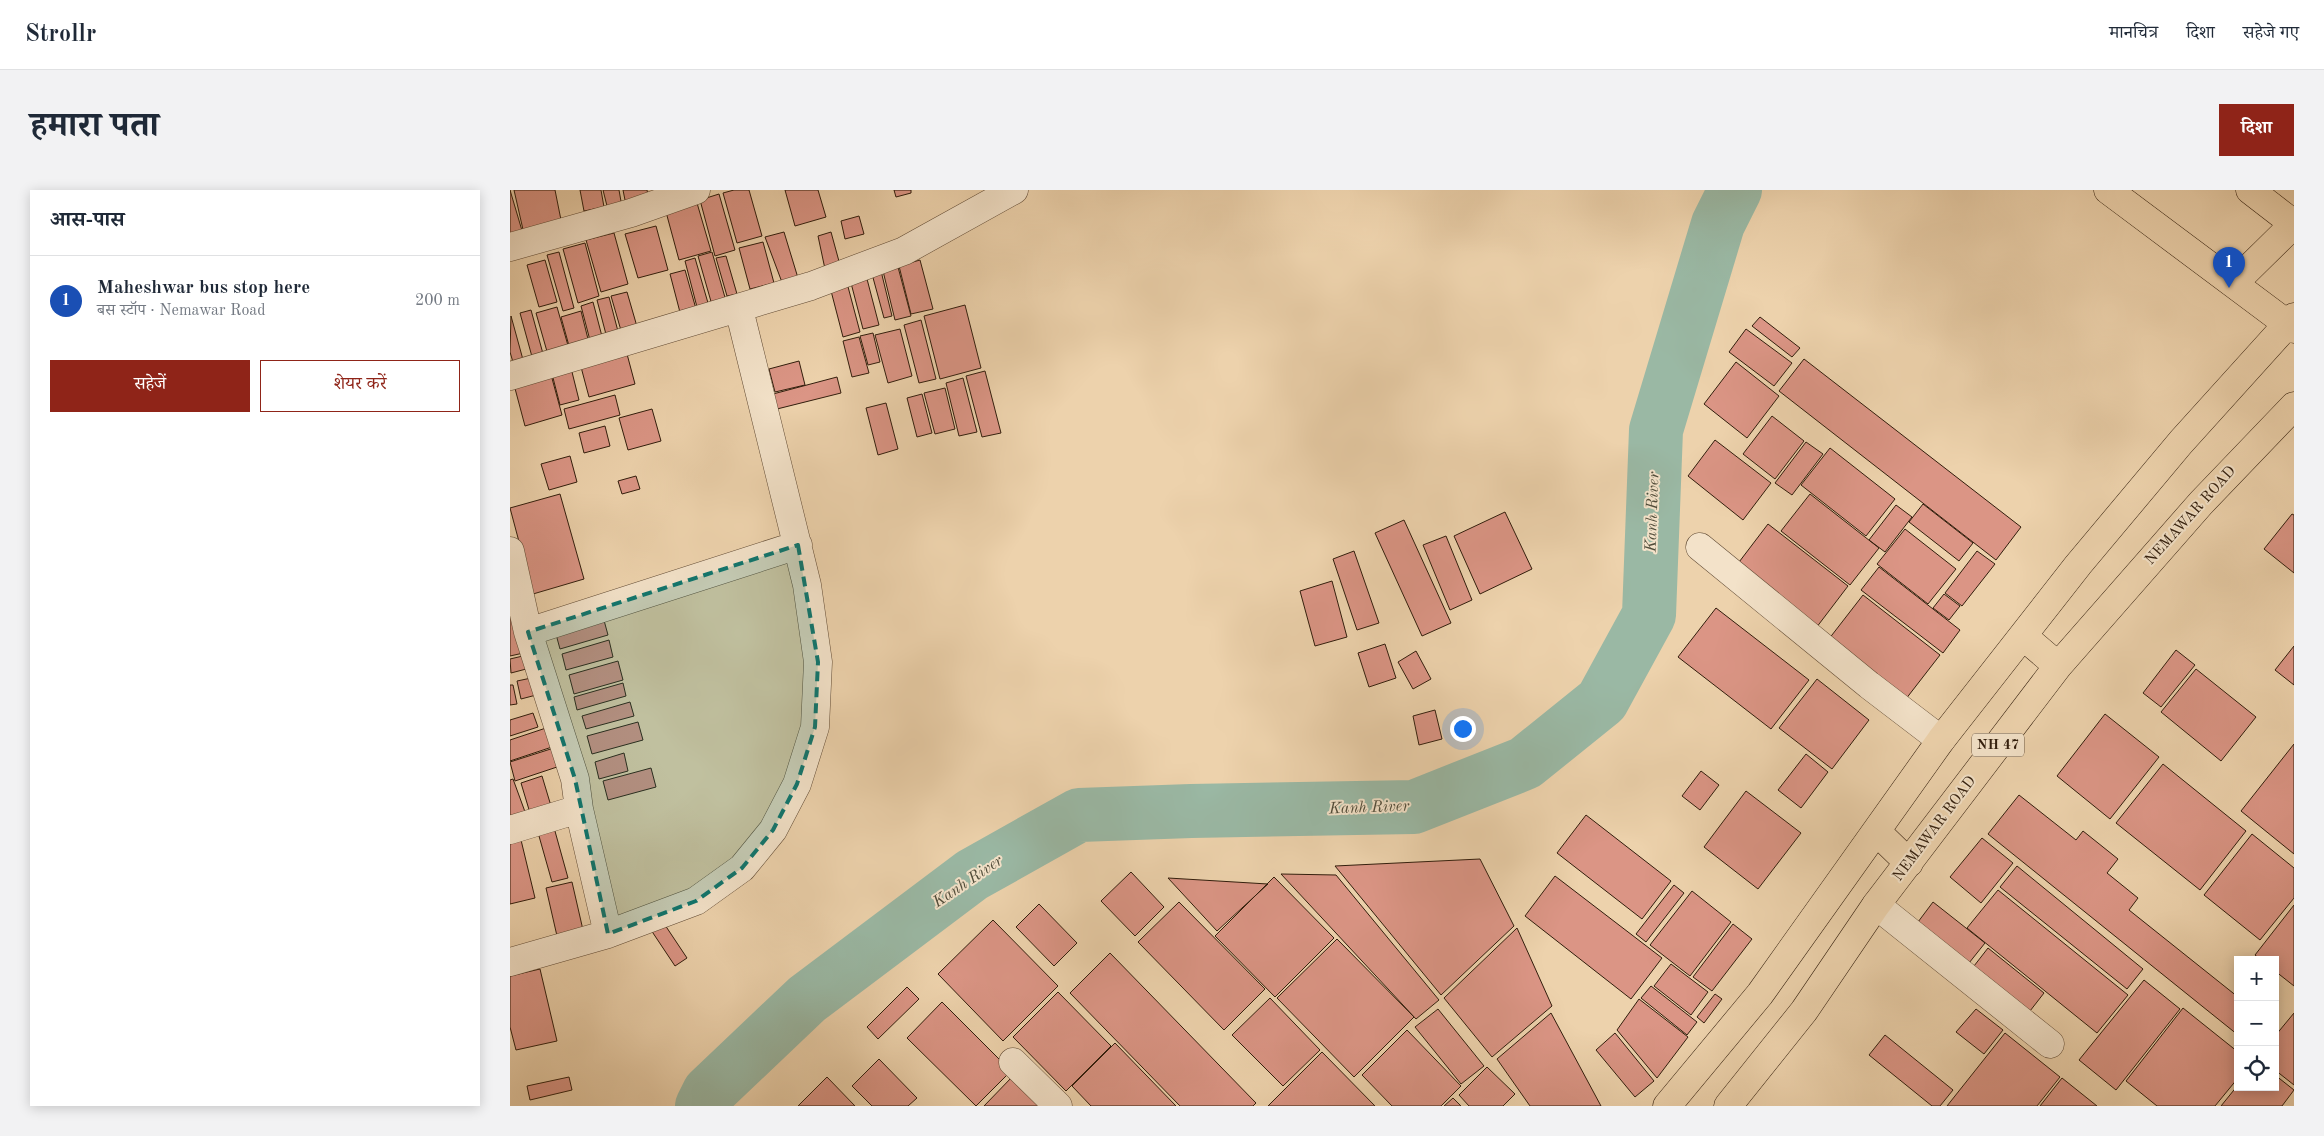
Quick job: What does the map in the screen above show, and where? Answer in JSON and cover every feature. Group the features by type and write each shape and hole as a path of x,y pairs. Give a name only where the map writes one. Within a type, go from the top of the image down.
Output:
{"main road":[{"path":"2108,190 2234,283 2292,323"},
{"path":"2234,283 2294,224 2250,190"},
{"name":"NH 47","path":"1667,1106 1760,994 1941,740 2078,565 2181,442 2292,323"},
{"name":"NEMAWAR ROAD","path":"1728,1106 1804,1011 1876,905 2058,666 2201,503 2294,406"},
{"path":"2024,636 2058,666"},
{"path":"1877,832 1909,862"}],"street":[{"path":"510,247 632,213 696,190"},
{"path":"510,376 811,286 904,251 1014,190"},
{"path":"510,962 608,934 696,901 742,868 774,830 798,784 815,727 818,662 807,585 739,309"},
{"path":"528,632 798,545"},
{"path":"1700,547 1869,685 1941,740"},
{"path":"510,551 528,632 575,779 579,809 608,934"},
{"path":"510,830 579,809"},
{"path":"1876,905 2050,1044"},
{"path":"1013,1062 1058,1106"}],"highlighted area":[{"path":"798,545 818,662 815,727 797,784 773,830 742,868 696,901 608,934 575,779 528,632"}],"building":[{"path":"510,190 523,234 510,238"},
{"path":"514,190 555,190 562,225 524,234"},
{"path":"580,190 601,190 604,207 584,211"},
{"path":"603,190 619,190 622,207 608,210"},
{"path":"623,190 647,190 649,200 626,205"},
{"path":"734,190 749,190 762,236 737,243 723,193"},
{"path":"785,190 818,190 826,217 795,226"},
{"path":"894,190 911,190 911,193 896,197"},
{"path":"719,194 735,250 715,256 700,200"},
{"path":"697,203 711,251 679,260 666,212"},
{"path":"859,216 864,234 845,239 841,221"},
{"path":"656,226 668,270 638,278 625,234"},
{"path":"784,232 798,278 783,285 765,237"},
{"path":"831,232 840,265 825,269 818,236"},
{"path":"614,233 628,284 601,292 586,240"},
{"path":"763,242 774,283 750,289 739,248"},
{"path":"585,243 599,296 578,303 563,249"},
{"path":"559,252 574,308 563,311 547,255"},
{"path":"712,252 726,301 712,305 698,256"},
{"path":"726,256 737,294 727,296 716,258"},
{"path":"695,258 708,303 697,307 685,261"},
{"path":"545,260 557,302 539,307 527,265"},
{"path":"920,260 933,309 911,314 899,266"},
{"path":"898,267 911,316 895,320 883,271"},
{"path":"685,270 698,316 682,320 670,274"},
{"path":"881,271 892,316 884,318 872,274"},
{"path":"867,279 879,325 863,329 851,283"},
{"path":"847,283 860,332 843,337 830,287"},
{"path":"627,292 638,330 622,334 611,296"},
{"path":"609,297 620,339 608,342 597,300"},
{"path":"593,302 604,344 592,348 581,306"},
{"path":"965,305 981,368 940,379 924,316"},
{"path":"557,307 571,356 550,362 536,313"},
{"path":"531,310 545,361 534,364 520,313"},
{"path":"581,311 590,347 571,353 561,317"},
{"path":"511,316 525,367 515,369 510,352"},
{"path":"1760,317 1800,348 1792,357 1752,326"},
{"path":"921,320 936,379 919,383 904,325"},
{"path":"900,329 912,376 888,383 875,335"},
{"path":"1746,329 1792,363 1774,386 1729,352"},
{"path":"873,333 880,362 868,365 860,336"},
{"path":"859,337 869,373 852,377 843,341"},
{"path":"627,354 635,384 589,397 581,367"},
{"path":"1804,359 2021,527 1996,560 1779,391"},
{"path":"799,361 805,385 775,392 769,369"},
{"path":"1736,362 1779,396 1747,438 1704,404"},
{"path":"571,368 579,400 560,405 552,374"},
{"path":"550,371 562,415 525,426 513,381"},
{"path":"985,371 1001,433 982,437 966,376"},
{"path":"837,377 841,393 777,409 773,394"},
{"path":"963,378 977,432 959,436 946,383"},
{"path":"945,388 955,429 935,434 924,393"},
{"path":"922,394 932,433 917,437 907,398"},
{"path":"615,395 620,415 569,429 564,409"},
{"path":"886,403 898,449 878,455 866,408"},
{"path":"652,409 661,441 628,450 619,418"},
{"path":"1772,416 1804,441 1775,479 1743,454"},
{"path":"605,426 610,446 584,453 579,433"},
{"path":"1715,440 1771,483 1743,520 1688,476"},
{"path":"1806,442 1823,454 1792,495 1775,483"},
{"path":"1830,448 1895,499 1866,536 1801,485"},
{"path":"570,456 577,482 549,490 541,464"},
{"path":"636,476 640,489 622,494 618,481"},
{"path":"560,494 584,579 533,594 510,508"},
{"path":"1810,494 1879,548 1850,585 1781,531"},
{"path":"1923,504 1973,543 1959,561 1909,522"},
{"path":"1896,505 1912,517 1885,552 1869,540"},
{"path":"1505,512 1532,569 1480,594 1454,536"},
{"path":"2292,514 2294,515 2294,573 2264,549"},
{"path":"1404,520 1451,623 1422,636 1375,533"},
{"path":"1768,524 1848,586 1813,632 1733,570"},
{"path":"1905,529 1956,569 1928,604 1877,564"},
{"path":"1446,536 1472,600 1450,610 1423,545"},
{"path":"1354,551 1379,623 1357,630 1333,559"},
{"path":"1977,551 1995,564 1962,606 1945,593"},
{"path":"1879,567 1960,630 1943,653 1861,590"},
{"path":"1332,581 1347,637 1315,646 1300,591"},
{"path":"1944,594 1960,606 1949,620 1933,608"},
{"path":"510,595 528,652 510,656"},
{"path":"1863,595 1940,655 1902,704 1825,644"},
{"path":"1716,608 1809,680 1771,729 1678,657"},
{"path":"602,613 608,635 560,649 554,627"},
{"path":"609,640 613,657 566,670 562,654"},
{"path":"1385,644 1396,678 1369,687 1358,653"},
{"path":"2294,646 2294,685 2275,670"},
{"path":"2176,650 2195,665 2161,707 2143,693"},
{"path":"1416,651 1431,679 1413,689 1398,662"},
{"path":"527,655 530,668 511,673 510,659"},
{"path":"618,661 623,680 574,694 569,675"},
{"path":"2196,669 2256,717 2221,761 2161,712"},
{"path":"536,677 540,694 521,699 517,681"},
{"path":"1817,679 1869,720 1832,769 1779,728"},
{"path":"623,683 626,696 577,710 574,697"},
{"path":"510,685 513,685 517,704 510,705"},
{"path":"630,702 634,716 586,729 582,716"},
{"path":"1435,710 1442,739 1419,745 1413,716"},
{"path":"533,713 538,727 510,736 510,720"},
{"path":"2105,714 2159,757 2110,819 2057,776"},
{"path":"638,722 643,740 592,754 587,736"},
{"path":"549,727 555,746 510,761 510,740"},
{"path":"2294,744 2294,854 2241,811"},
{"path":"560,746 566,764 515,781 510,762"},
{"path":"624,753 628,771 599,779 595,762"},
{"path":"1806,754 1828,772 1801,808 1778,790"},
{"path":"2163,764 2246,831 2200,890 2116,823"},
{"path":"651,768 656,787 608,800 603,781"},
{"path":"1701,771 1719,785 1700,810 1682,796"},
{"path":"542,776 551,806 530,813 521,783"},
{"path":"513,779 528,820 510,825 510,780"},
{"path":"1746,791 1801,833 1758,889 1704,847"},
{"path":"2019,795 2076,840 2083,831 2118,859 2107,873 2138,898 2129,910 2234,994 2234,1032 1988,834"},
{"path":"1586,815 1671,881 1642,919 1557,853"},
{"path":"553,824 568,878 552,882 537,829"},
{"path":"2252,834 2294,868 2294,898 2260,940 2204,895"},
{"path":"1982,838 2013,863 1981,903 1950,877"},
{"path":"521,840 535,898 510,904 510,843"},
{"path":"1480,859 1514,926 1441,995 1335,866"},
{"path":"2017,866 2143,969 2127,989 2000,887"},
{"path":"1131,872 1164,907 1135,936 1101,901"},
{"path":"1281,874 1336,875 1439,1000 1416,1019"},
{"path":"1555,876 1662,958 1631,999 1525,916"},
{"path":"1274,877 1334,938 1275,997 1215,936"},
{"path":"1168,878 1268,884 1217,931"},
{"path":"572,882 583,930 557,936 546,888"},
{"path":"1674,885 1684,893 1646,942 1636,934"},
{"path":"1998,890 2128,995 2097,1033 1967,928"},
{"path":"1692,891 1731,922 1690,976 1650,945"},
{"path":"1179,902 1265,989 1224,1030 1138,942"},
{"path":"1933,902 1985,943 1969,963 1918,922"},
{"path":"1039,904 1077,943 1054,966 1016,927"},
{"path":"2294,905 2294,986 2279,974 2279,956 2255,955"},
{"path":"661,919 687,958 675,966 649,927"},
{"path":"993,920 1058,986 1003,1041 938,974"},
{"path":"1733,924 1752,939 1712,991 1693,977"},
{"path":"1517,928 1552,1006 1492,1057 1444,998"},
{"path":"1337,939 1414,1017 1354,1077 1277,998"},
{"path":"1988,948 2044,993 2030,1011 1974,966"},
{"path":"1110,953 1256,1103 1253,1106 1180,1106 1070,993"},
{"path":"1671,964 1708,992 1691,1015 1654,986"},
{"path":"540,969 557,1041 516,1050 510,1027 510,976"},
{"path":"2144,980 2180,1009 2116,1090 2079,1060"},
{"path":"1651,986 1697,1022 1687,1035 1641,998"},
{"path":"907,987 919,999 878,1039 867,1027"},
{"path":"1058,992 1111,1046 1066,1091 1013,1037"},
{"path":"1715,994 1722,999 1704,1023 1697,1017"},
{"path":"1270,998 1320,1050 1283,1086 1232,1035"},
{"path":"1639,999 1688,1037 1657,1078 1617,1030"},
{"path":"942,1002 1011,1071 976,1106 907,1038"},
{"path":"2183,1008 2234,1049 2234,1083 2215,1106 2157,1106 2126,1081"},
{"path":"1438,1009 1484,1066 1461,1084 1415,1027"},
{"path":"1976,1009 2003,1030 1984,1054 1956,1032"},
{"path":"1551,1013 1601,1106 1530,1106 1497,1059"},
{"path":"2294,1013 2294,1085 2279,1073 2279,1031"},
{"path":"1407,1030 1461,1086 1441,1106 1392,1106 1362,1075"},
{"path":"1615,1033 1654,1081 1635,1097 1596,1050"},
{"path":"2005,1033 2060,1077 2037,1106 1947,1106"},
{"path":"1885,1035 1953,1090 1940,1106 1932,1106 1869,1055"},
{"path":"1115,1043 1176,1106 1091,1106 1072,1086"},
{"path":"1322,1052 1375,1106 1268,1106"},
{"path":"879,1059 917,1098 908,1106 872,1106 852,1086"},
{"path":"1487,1067 1515,1094 1503,1106 1469,1106 1459,1095"},
{"path":"1013,1076 1043,1106 984,1106"},
{"path":"569,1077 572,1090 530,1100 527,1086"},
{"path":"827,1077 855,1106 798,1106"},
{"path":"2062,1078 2097,1106 2040,1106"},
{"path":"2279,1078 2294,1090 2282,1106 2221,1106 2234,1090 2279,1091"},
{"path":"1453,1098 1461,1106 1444,1106"}],"waterway":[{"name":"Kanh River","path":"702,1106 709,1092 807,999 972,875 1079,815 1414,807 1525,763 1602,701 1649,615 1656,430 1718,224 1735,190"}],"place":[{"name":"Maheshwar bus stop here","path":"2229,288"}]}
